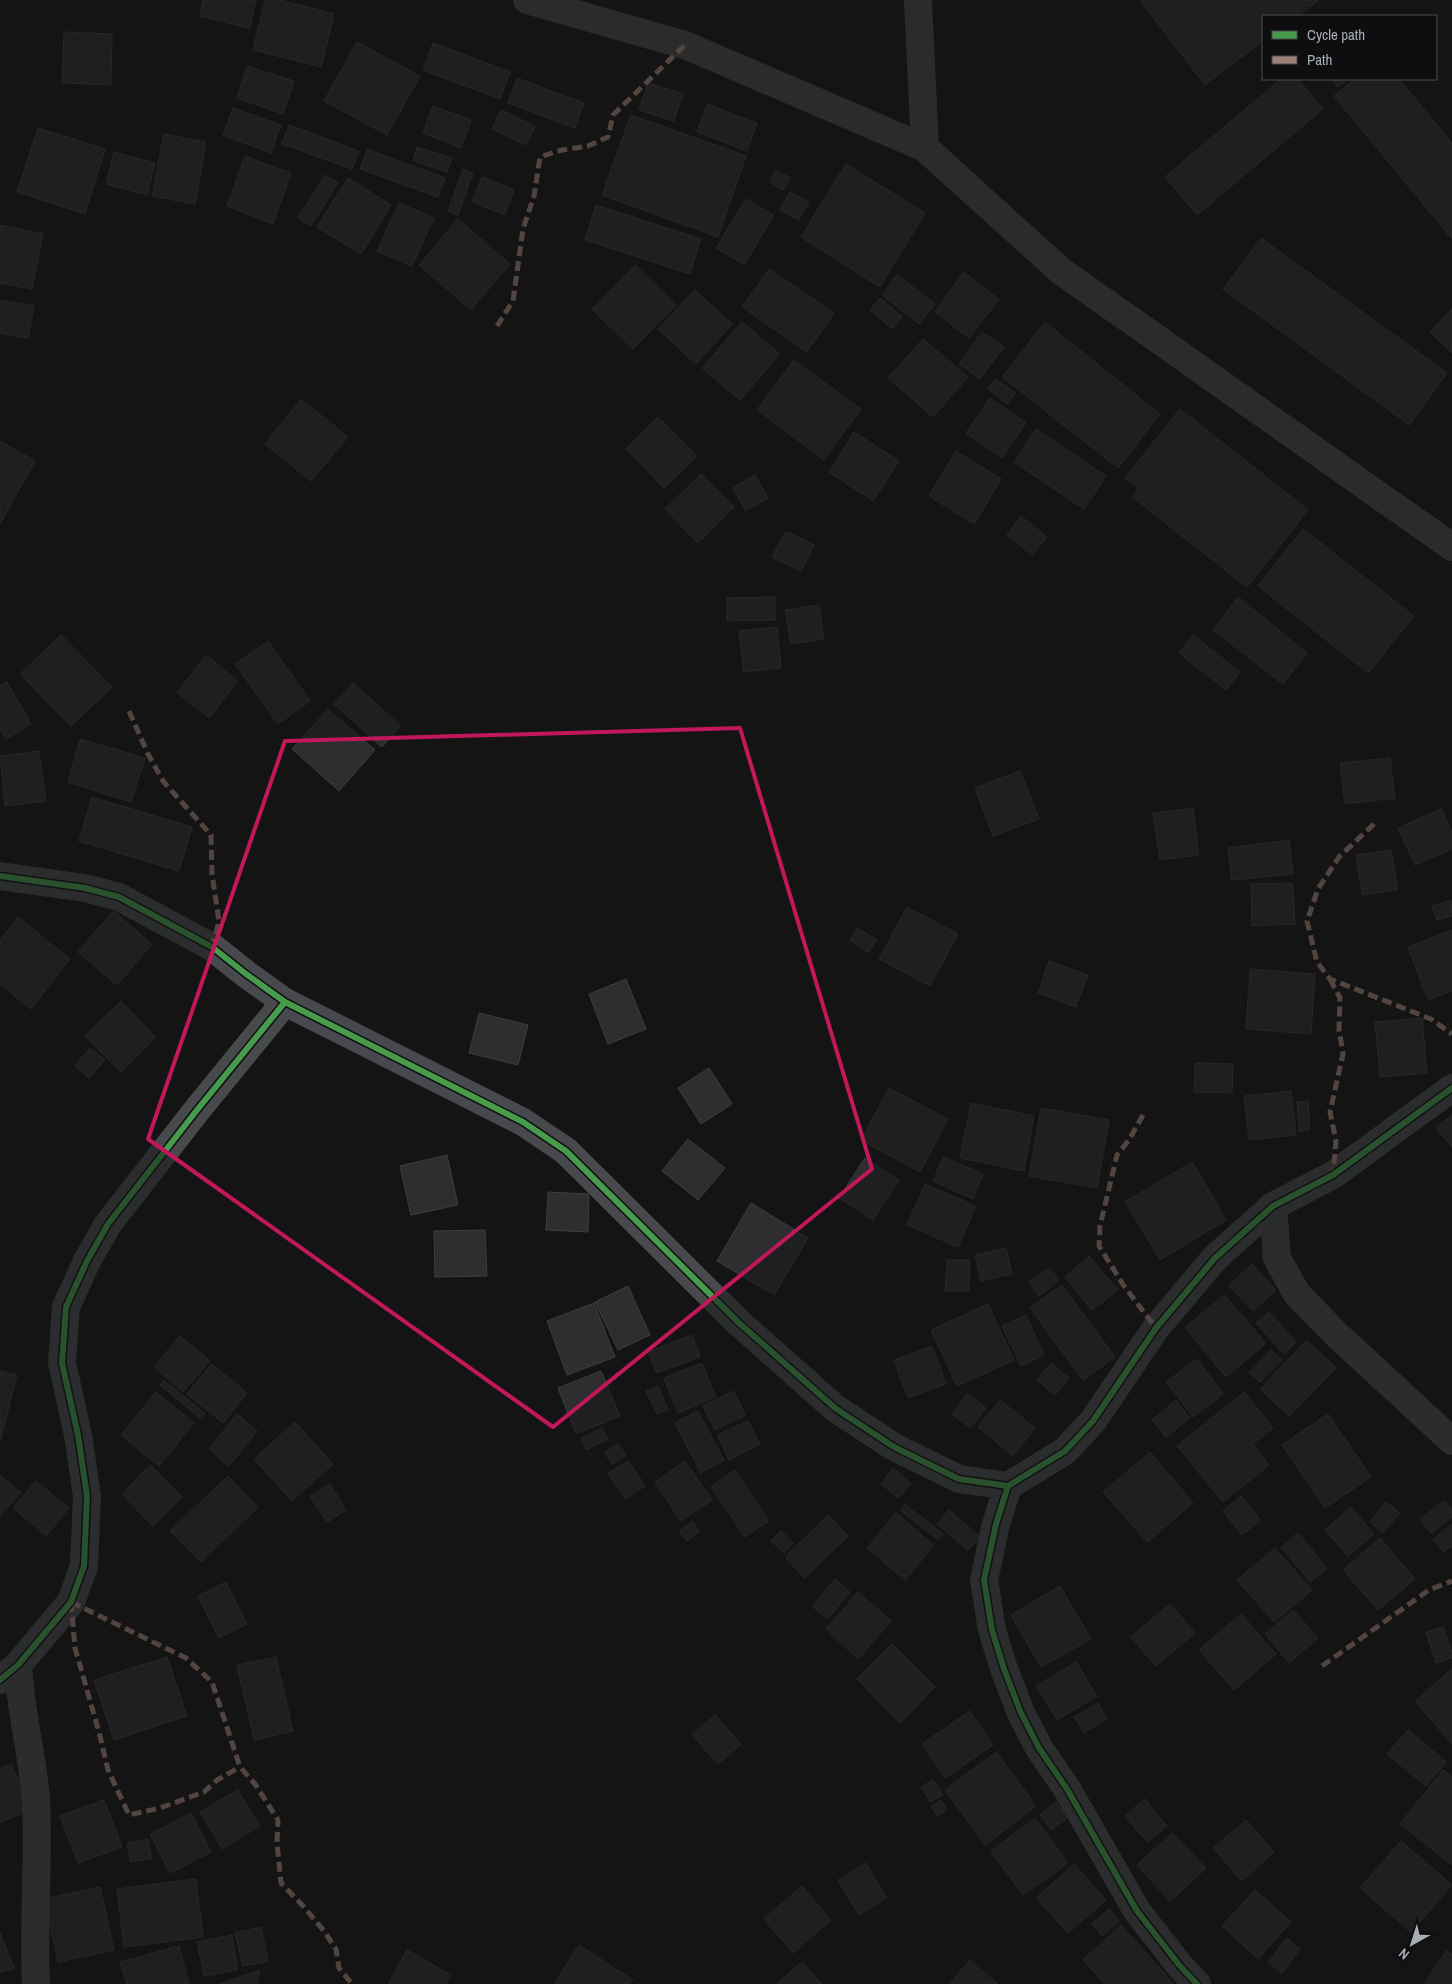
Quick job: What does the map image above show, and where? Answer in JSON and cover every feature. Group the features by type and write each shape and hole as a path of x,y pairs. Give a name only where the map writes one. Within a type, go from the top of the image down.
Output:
{"main road":[{"path":"527,0 685,45 924,148 1061,271 1452,547"},
{"path":"918,0 924,148"}],"street":[{"path":"0,876 85,888 119,897 212,947 285,1002 523,1122 566,1151 738,1322 834,1408 894,1447 959,1479 1008,1486 1065,1451 1093,1421 1156,1328 1215,1258 1273,1206 1333,1175 1452,1088"},
{"path":"36,1984 34,1956 36,1801 19,1692 9,1673 71,1602 84,1566 88,1496 78,1435 62,1363 66,1307 87,1261 108,1224 285,1002"},
{"path":"1273,1206 1277,1258 1297,1294 1336,1334 1452,1441"},
{"path":"1008,1486 996,1524 984,1580 992,1630 1004,1669 1021,1713 1039,1748 1067,1789 1137,1911 1180,1966 1197,1984"}],"highlighted area":[{"path":"740,728 872,1169 553,1427 148,1139 285,741"}],"building":[{"path":"203,0 256,0 250,28 200,16"},
{"path":"265,0 279,0 334,14 321,67 253,50"},
{"path":"1140,0 1319,0 1298,15 1262,15 1262,42 1205,85"},
{"path":"64,32 112,34 111,85 62,83"},
{"path":"357,42 420,76 387,135 324,101"},
{"path":"433,43 510,72 500,99 423,70"},
{"path":"247,66 294,81 283,114 237,98"},
{"path":"517,78 584,103 575,128 508,103"},
{"path":"1280,80 1299,80 1323,109 1197,215 1165,177"},
{"path":"1332,80 1347,80 1338,87"},
{"path":"1354,80 1400,80 1452,143 1452,239 1334,96"},
{"path":"648,83 683,94 674,121 639,110"},
{"path":"707,104 757,123 747,151 697,132"},
{"path":"433,106 471,120 461,148 423,133"},
{"path":"233,108 281,125 271,153 223,135"},
{"path":"501,110 535,126 526,145 492,129"},
{"path":"631,115 746,156 718,237 602,195"},
{"path":"289,125 359,151 352,169 282,144"},
{"path":"38,128 105,149 85,214 17,192"},
{"path":"164,134 206,142 195,204 152,196"},
{"path":"417,147 452,158 447,172 413,161"},
{"path":"367,149 445,178 438,197 360,169"},
{"path":"114,152 155,163 147,195 106,184"},
{"path":"245,156 291,173 273,224 227,206"},
{"path":"846,164 925,213 880,287 801,237"},
{"path":"463,169 473,173 458,215 448,211"},
{"path":"776,170 790,178 783,190 770,182"},
{"path":"325,175 338,183 311,226 298,218"},
{"path":"482,177 514,190 505,215 472,202"},
{"path":"348,178 391,205 361,254 317,227"},
{"path":"790,192 809,202 798,220 780,210"},
{"path":"746,199 774,215 744,265 716,248"},
{"path":"399,203 434,218 412,266 377,251"},
{"path":"596,205 701,239 690,274 585,240"},
{"path":"458,219 510,264 471,310 419,265"},
{"path":"0,225 43,234 32,289 0,283"},
{"path":"1261,238 1447,373 1409,425 1223,289"},
{"path":"635,265 676,305 633,349 592,309"},
{"path":"769,269 834,313 807,352 742,307"},
{"path":"964,272 999,299 969,338 935,312"},
{"path":"897,275 935,304 919,324 882,295"},
{"path":"695,290 732,324 696,364 658,329"},
{"path":"880,298 902,317 892,329 870,310"},
{"path":"0,300 34,306 28,338 0,333"},
{"path":"1452,309 1452,353 1430,332"},
{"path":"742,322 780,354 740,400 702,368"},
{"path":"1045,322 1160,414 1118,468 1002,377"},
{"path":"982,332 1004,347 980,379 959,364"},
{"path":"923,339 968,377 933,417 888,378"},
{"path":"794,360 861,409 824,460 757,410"},
{"path":"996,379 1016,393 1007,404 988,389"},
{"path":"990,398 1026,423 1002,458 966,433"},
{"path":"301,399 348,437 311,481 265,444"},
{"path":"1180,409 1308,510 1247,587 1132,497 1139,489 1125,478"},
{"path":"658,417 697,456 664,488 626,449"},
{"path":"1036,429 1106,476 1084,509 1014,462"},
{"path":"854,432 899,461 873,501 829,472"},
{"path":"0,441 35,461 0,524"},
{"path":"956,451 1001,479 974,524 929,496"},
{"path":"701,474 734,507 698,543 665,509"},
{"path":"755,475 768,498 746,511 733,488"},
{"path":"1021,516 1047,537 1032,555 1007,535"},
{"path":"1303,529 1414,616 1368,673 1258,586"},
{"path":"786,531 814,545 801,571 772,557"},
{"path":"775,597 775,620 727,621 727,598"},
{"path":"1238,597 1307,653 1283,684 1213,630"},
{"path":"819,605 824,639 791,644 785,610"},
{"path":"777,627 781,668 744,672 739,631"},
{"path":"61,635 112,687 71,726 20,674"},
{"path":"1193,635 1240,672 1226,690 1179,653"},
{"path":"268,641 310,701 278,724 235,664"},
{"path":"206,655 238,681 209,718 177,693"},
{"path":"7,682 31,724 6,739 0,728 0,686"},
{"path":"353,683 401,726 382,747 334,704"},
{"path":"328,709 375,750 339,791 292,749"},
{"path":"80,739 145,758 131,802 68,782"},
{"path":"39,751 46,801 5,806 0,756"},
{"path":"1390,758 1395,798 1345,804 1340,763"},
{"path":"1020,771 1039,819 993,836 975,788"},
{"path":"92,797 192,827 179,871 79,841"},
{"path":"1193,808 1199,855 1160,860 1153,813"},
{"path":"1441,809 1452,832 1452,849 1415,865 1398,828"},
{"path":"1289,840 1293,874 1232,880 1228,848"},
{"path":"1391,850 1398,890 1362,895 1356,855"},
{"path":"1293,883 1295,924 1252,926 1251,884"},
{"path":"1451,900 1452,916 1437,920 1432,906"},
{"path":"907,907 958,934 930,986 879,959"},
{"path":"113,911 152,944 117,985 78,952"},
{"path":"18,917 70,959 31,1009 0,984 0,940"},
{"path":"858,928 877,940 868,953 850,940"},
{"path":"1452,930 1452,991 1428,1000 1408,947"},
{"path":"1049,961 1088,975 1076,1007 1038,993"},
{"path":"1250,969 1315,974 1311,1034 1246,1029"},
{"path":"626,979 646,1029 608,1044 589,994"},
{"path":"121,1001 156,1037 121,1072 85,1036"},
{"path":"479,1013 528,1025 518,1065 469,1053"},
{"path":"1422,1018 1427,1073 1380,1077 1375,1022"},
{"path":"90,1048 105,1060 89,1078 75,1066"},
{"path":"1195,1063 1233,1064 1232,1093 1194,1092"},
{"path":"709,1068 732,1104 701,1124 678,1088"},
{"path":"889,1088 948,1119 920,1172 861,1140"},
{"path":"1291,1091 1296,1135 1249,1140 1244,1096"},
{"path":"1308,1101 1310,1130 1299,1132 1297,1102"},
{"path":"971,1103 1034,1116 1024,1171 960,1158"},
{"path":"1041,1108 1109,1120 1097,1188 1029,1176"},
{"path":"1452,1115 1452,1147 1436,1128"},
{"path":"688,1139 725,1168 698,1200 662,1171"},
{"path":"447,1155 458,1205 411,1215 400,1166"},
{"path":"943,1157 983,1174 973,1199 933,1181"},
{"path":"865,1158 899,1180 873,1220 839,1198"},
{"path":"1192,1162 1226,1220 1160,1260 1125,1202"},
{"path":"925,1184 976,1206 958,1247 907,1225"},
{"path":"548,1192 589,1194 588,1232 546,1230"},
{"path":"751,1203 808,1238 774,1295 717,1261"},
{"path":"485,1230 487,1276 435,1277 434,1231"},
{"path":"1006,1248 1012,1274 981,1281 975,1255"},
{"path":"1089,1256 1118,1290 1092,1310 1065,1277"},
{"path":"947,1260 970,1260 969,1291 945,1291"},
{"path":"1252,1264 1276,1290 1253,1311 1229,1286"},
{"path":"1049,1268 1059,1280 1039,1296 1029,1282"},
{"path":"1062,1285 1115,1357 1083,1380 1030,1308"},
{"path":"628,1286 650,1335 618,1350 595,1302"},
{"path":"1224,1295 1266,1343 1226,1377 1185,1328"},
{"path":"594,1303 615,1357 567,1375 547,1321"},
{"path":"988,1304 1014,1360 957,1386 931,1330"},
{"path":"1269,1312 1296,1342 1284,1354 1256,1323"},
{"path":"1026,1315 1044,1355 1021,1366 1002,1326"},
{"path":"692,1335 700,1357 657,1373 648,1352"},
{"path":"180,1336 210,1361 183,1392 154,1367"},
{"path":"1307,1340 1336,1368 1289,1416 1260,1389"},
{"path":"932,1346 946,1384 908,1398 894,1360"},
{"path":"1271,1350 1282,1360 1260,1382 1249,1373"},
{"path":"1197,1359 1223,1394 1193,1417 1166,1382"},
{"path":"702,1363 716,1397 678,1413 664,1378"},
{"path":"1051,1363 1069,1378 1055,1395 1037,1380"},
{"path":"212,1364 247,1393 223,1423 187,1394"},
{"path":"0,1371 17,1375 0,1442"},
{"path":"601,1371 620,1416 576,1434 558,1388"},
{"path":"164,1380 205,1413 200,1418 160,1385"},
{"path":"658,1386 668,1410 657,1414 646,1391"},
{"path":"734,1391 745,1415 715,1430 703,1406"},
{"path":"156,1392 194,1423 159,1466 121,1435"},
{"path":"1244,1392 1273,1428 1253,1444 1269,1465 1223,1502 1177,1446"},
{"path":"968,1393 986,1408 970,1428 952,1414"},
{"path":"1000,1400 1035,1428 1013,1456 978,1427"},
{"path":"1176,1400 1190,1418 1166,1437 1152,1420"},
{"path":"698,1411 724,1460 701,1473 675,1423"},
{"path":"237,1414 257,1431 229,1466 209,1449"},
{"path":"1328,1414 1371,1477 1325,1508 1282,1445"},
{"path":"748,1421 760,1444 729,1460 717,1435"},
{"path":"295,1422 333,1464 292,1501 254,1459"},
{"path":"602,1428 608,1439 586,1450 581,1438"},
{"path":"618,1444 626,1456 612,1464 604,1452"},
{"path":"1150,1452 1193,1503 1147,1542 1103,1492"},
{"path":"629,1461 645,1486 625,1499 608,1473"},
{"path":"685,1461 712,1500 681,1521 655,1482"},
{"path":"150,1465 182,1497 153,1526 122,1494"},
{"path":"893,1468 911,1483 899,1498 881,1484"},
{"path":"735,1470 769,1521 745,1537 711,1487"},
{"path":"0,1475 21,1493 0,1516"},
{"path":"228,1476 258,1507 201,1562 170,1531"},
{"path":"36,1481 69,1508 46,1536 13,1508"},
{"path":"330,1484 346,1510 327,1522 310,1496"},
{"path":"1241,1496 1260,1520 1242,1535 1223,1511"},
{"path":"1444,1500 1452,1510 1452,1517 1431,1533 1420,1519"},
{"path":"1386,1502 1400,1513 1383,1533 1370,1522"},
{"path":"905,1504 943,1534 938,1540 900,1510"},
{"path":"1351,1507 1374,1534 1348,1556 1325,1530"},
{"path":"949,1510 980,1537 968,1550 937,1524"},
{"path":"896,1513 934,1545 905,1580 867,1548"},
{"path":"828,1515 848,1536 805,1578 785,1557"},
{"path":"692,1521 700,1532 687,1541 679,1531"},
{"path":"1452,1524 1452,1546 1444,1552 1433,1539"},
{"path":"781,1531 793,1543 784,1553 771,1541"},
{"path":"1298,1533 1327,1568 1310,1582 1281,1547"},
{"path":"1380,1538 1415,1579 1378,1610 1343,1570"},
{"path":"1275,1548 1312,1590 1274,1622 1237,1580"},
{"path":"835,1579 850,1592 827,1619 812,1606"},
{"path":"226,1582 247,1624 219,1638 198,1596"},
{"path":"1060,1586 1091,1639 1041,1667 1011,1615"},
{"path":"858,1592 891,1621 858,1659 826,1629"},
{"path":"1170,1604 1195,1633 1156,1666 1131,1637"},
{"path":"1293,1610 1318,1638 1289,1663 1265,1634"},
{"path":"1241,1614 1276,1654 1234,1690 1199,1650"},
{"path":"1443,1627 1452,1652 1452,1658 1436,1663 1426,1632"},
{"path":"892,1644 935,1687 900,1723 857,1679"},
{"path":"167,1657 187,1716 114,1740 94,1680"},
{"path":"276,1657 293,1731 254,1740 237,1665"},
{"path":"1076,1662 1097,1696 1057,1720 1036,1686"},
{"path":"1452,1669 1452,1744 1415,1701"},
{"path":"1098,1703 1107,1719 1084,1733 1074,1717"},
{"path":"970,1711 993,1745 945,1778 922,1744"},
{"path":"715,1715 741,1744 718,1764 692,1735"},
{"path":"1408,1730 1446,1762 1426,1786 1387,1754"},
{"path":"996,1752 1036,1806 985,1845 945,1790"},
{"path":"11,1764 31,1809 0,1823 0,1769"},
{"path":"1443,1770 1452,1777 1452,1865 1400,1824"},
{"path":"933,1780 943,1795 930,1802 921,1787"},
{"path":"238,1790 260,1826 222,1849 200,1812"},
{"path":"1145,1799 1167,1826 1147,1842 1125,1816"},
{"path":"104,1800 122,1847 78,1863 60,1816"},
{"path":"941,1800 947,1809 937,1816 931,1807"},
{"path":"1056,1802 1068,1817 1052,1830 1040,1815"},
{"path":"191,1813 211,1852 170,1873 150,1834"},
{"path":"1035,1818 1068,1863 1023,1895 991,1851"},
{"path":"1246,1820 1274,1852 1242,1881 1213,1848"},
{"path":"1172,1833 1206,1868 1170,1901 1137,1865"},
{"path":"148,1839 152,1859 130,1862 127,1843"},
{"path":"1401,1841 1452,1885 1411,1932 1360,1888"},
{"path":"866,1863 887,1898 859,1915 838,1880"},
{"path":"1074,1864 1106,1900 1068,1933 1036,1898"},
{"path":"196,1879 203,1937 124,1947 117,1889"},
{"path":"802,1886 831,1920 793,1953 764,1919"},
{"path":"100,1887 114,1950 58,1962 44,1899"},
{"path":"1255,1890 1291,1922 1258,1959 1222,1926"},
{"path":"1109,1909 1119,1921 1102,1936 1092,1924"},
{"path":"1121,1925 1174,1984 1105,1984 1083,1960"},
{"path":"261,1927 268,1961 243,1966 235,1933"},
{"path":"0,1933 14,1968 0,1973"},
{"path":"232,1935 238,1970 204,1976 197,1942"},
{"path":"1287,1938 1300,1949 1282,1973 1268,1962"},
{"path":"579,1945 633,1980 630,1984 554,1984"},
{"path":"179,1946 189,1984 127,1984 120,1962"},
{"path":"407,1950 451,1975 446,1984 388,1984"},
{"path":"1447,1950 1452,1954 1452,1984 1424,1984"},
{"path":"970,1960 998,1984 949,1984"},
{"path":"802,1962 822,1984 776,1984"},
{"path":"260,1970 257,1984 219,1984"}],"marked path":[{"path":"497,326 513,301 523,229 534,196 540,157 562,150 588,146 608,137 613,115 685,45"},
{"path":"129,711 148,754 163,781 211,835 212,874 219,921 212,947"},
{"path":"1374,824 1339,857 1318,889 1307,921 1317,962 1330,979 1431,1019 1452,1034"},
{"path":"1330,979 1340,998 1339,1029 1343,1054 1330,1112 1336,1141 1333,1175"},
{"path":"1143,1115 1129,1140 1117,1155 1100,1226 1099,1246 1124,1286 1156,1328"},
{"path":"1322,1666 1429,1590 1452,1581"},
{"path":"71,1602 186,1658 212,1682 240,1767 255,1784 278,1820 277,1843 281,1883 324,1931 336,1949 339,1968 352,1984"},
{"path":"71,1602 75,1648 108,1770 129,1815 160,1808 204,1792 217,1780 240,1767"}],"cycle path":[{"path":"0,876 85,888 119,897 212,947 285,1002 523,1122 566,1151 738,1322 835,1408 894,1447 959,1479 1008,1486 1065,1451 1093,1421 1156,1328 1215,1258 1273,1206 1333,1175 1452,1088"},
{"path":"0,1680 18,1665 71,1602 84,1566 87,1496 78,1435 62,1363 66,1307 87,1261 108,1224 285,1002"},
{"path":"1008,1486 996,1524 984,1580 992,1630 1004,1669 1021,1713 1039,1748 1067,1789 1137,1911 1180,1966 1197,1984"}]}
